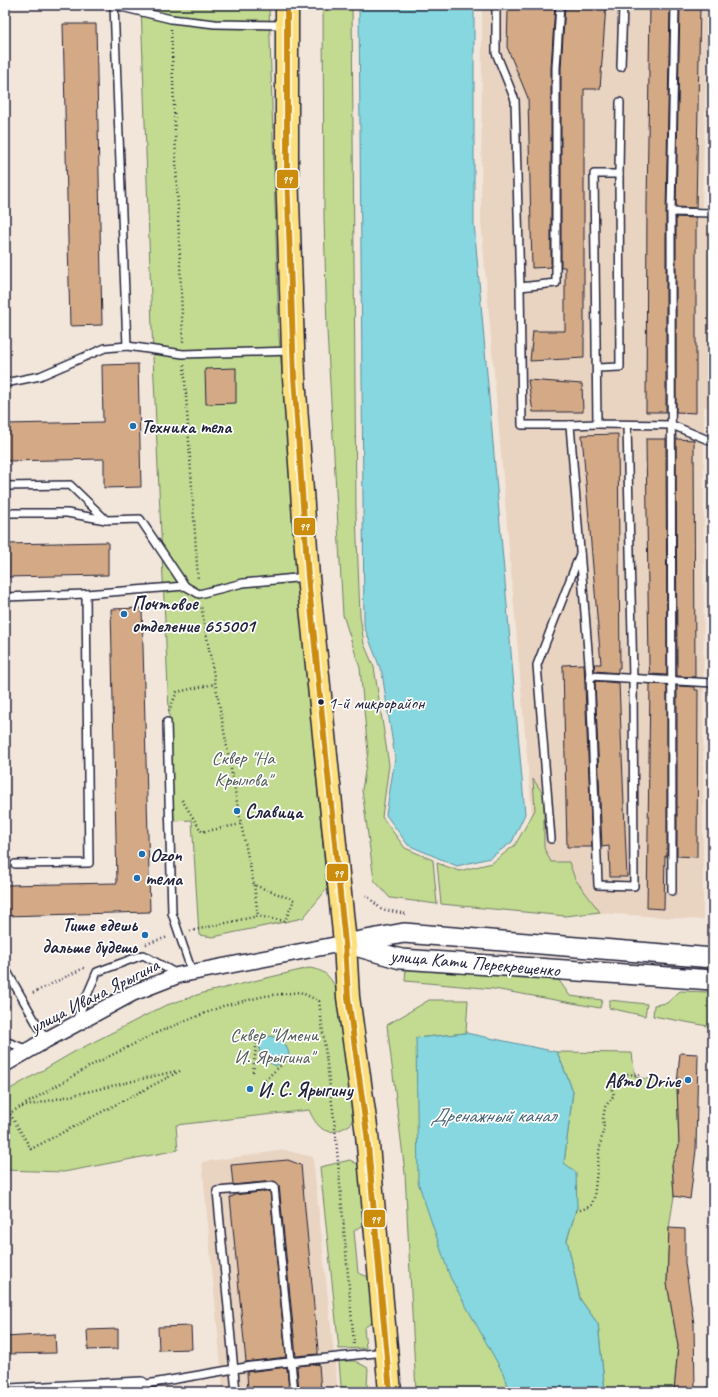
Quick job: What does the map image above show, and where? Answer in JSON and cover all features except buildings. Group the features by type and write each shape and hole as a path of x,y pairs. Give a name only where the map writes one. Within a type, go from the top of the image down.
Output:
{"main road":[{"path":"286,15 287,172 293,352 308,577 345,944 348,997 367,1134 390,1392"}],"street":[{"name":"улица Кати Перекрещенко","path":"345,944 404,933 713,958"},
{"name":"улица Кати Перекрещенко","path":"345,944 401,960 713,980"},
{"name":"улица Ивана Ярыгина","path":"5,1064 133,993 186,973 345,944"},
{"path":"10,1392 142,1388"}],"lane":[{"path":"127,346 113,5 171,19 215,24 286,15"},
{"path":"498,5 496,10 496,53 515,100 522,425 672,425 713,442"},
{"path":"520,287 556,283 556,68 560,5"},
{"path":"621,67 623,5"},
{"path":"672,891 672,212 674,5"},
{"path":"597,368 620,367 620,102"},
{"path":"598,424 594,174 619,174"},
{"path":"672,212 713,213"},
{"path":"5,383 40,376 61,369 90,353 105,348 127,346 183,354 293,352"},
{"path":"570,424 590,676 598,885 634,886 633,678 627,425"},
{"path":"5,486 70,486 106,520"},
{"path":"5,513 67,513 106,520 140,520 185,586 199,594 243,583 308,577"},
{"path":"551,839 537,665 581,552"},
{"path":"5,597 86,594 185,586"},
{"path":"15,864 89,863 86,594"},
{"path":"590,676 713,683"},
{"path":"169,720 172,913 186,973"},
{"path":"74,1025 97,972 143,955 186,973"},
{"path":"5,968 46,1040"},
{"path":"5,1041 29,1050"},
{"path":"236,1392 217,1191 274,1186 294,1392"},
{"path":"142,1388 234,1369 386,1352"}],"path":[{"path":"171,19 183,354 199,594 214,684 254,885 258,916"},
{"path":"169,720 169,711 177,692 214,684"},
{"path":"182,798 183,803 194,816 202,832 241,824"},
{"path":"254,885 294,900"},
{"path":"5,1116 92,1065 156,1033 223,1006 265,996 300,992 319,1001 335,1127 354,1355"},
{"path":"253,1072 257,1039"},
{"path":"265,1080 289,1058"},
{"path":"10,1114 30,1149 180,1070 19,1108"},
{"path":"576,1210 587,1208 591,1205 594,1198 605,1107 614,1095 612,1089 615,1081 627,1074 640,1075"}],"shaded area":[{"path":"482,5 708,5 702,209 713,210 713,407 704,407 703,920 540,909 481,222"},
{"path":"285,1150 313,1157 338,1392 209,1392 223,1389 202,1162"}],"green space":[{"name":"Сквер \"На Крылова\"","path":"141,5 269,5 279,336 299,591 327,889 303,918 213,937 199,935 192,820 174,821 153,357"},
{"path":"323,5 352,5 356,514 360,615 364,644 374,667 389,765 382,817 405,848 433,860 437,904 390,898 374,880 362,790 368,752 360,668 343,615 327,331 324,217"},
{"path":"533,779 544,795 544,848 551,862 569,862 575,879 600,912 565,916 441,904 437,863 459,871 492,863 515,845 535,810"},
{"path":"406,967 558,979 570,996 602,1000 600,1008 494,989 405,981"},
{"name":"Сквер \"Имени И. Ярыгина\"","path":"309,968 319,970 326,974 336,988 353,1116 351,1124 337,1131 331,1132 321,1128 309,1110 176,1125 178,1150 64,1172 5,1170 5,1092 74,1052 164,1006 203,993"},
{"path":"680,991 709,992 713,997 713,1027 653,1016 654,1005 667,1003"},
{"path":"429,1000 468,1000 466,1033 416,1038 509,1392 416,1392 405,1173 387,1025"},
{"path":"609,1000 647,1004 645,1016 609,1008"},
{"path":"557,1052 632,1053 635,1077 677,1084 679,1146 672,1164 674,1196 669,1228 667,1283 678,1346 674,1392 605,1392 598,1324 580,1299 567,1240 577,1207 564,1163 573,1091"},
{"path":"350,1160 359,1165 365,1224 354,1231 358,1273 369,1277 374,1321 364,1328 366,1348 339,1349 320,1167"},
{"path":"339,1361 355,1361 368,1368 367,1387 354,1392 341,1386"}],"water":[{"path":"359,5 474,5 474,223 525,814 512,842 490,858 457,866 408,845 386,815 395,758 382,673 364,626"},
{"name":"Дренажный канал","path":"466,1033 557,1052 573,1091 564,1163 576,1172 577,1207 567,1240 580,1299 598,1324 605,1392 509,1392 503,1373 450,1277 418,1182 416,1038"},
{"path":"260,1037 275,1037 282,1041 288,1050 289,1055 276,1066 259,1057"}],"transit line":[{"name":"99","path":"287,5 287,171 294,377 308,577 345,943 348,997 367,1134 390,1392"}],"place":[{"name":"Техника тела","path":"133,426"},
{"name":"Почтовое отделение 655001","path":"124,614"},
{"name":"1-й микрорайон","path":"321,702"},
{"name":"Славица","path":"237,811"},
{"name":"Ozon","path":"142,854"},
{"name":"тема","path":"137,878"},
{"name":"Тише едешь дальше будешь","path":"145,935"},
{"name":"Авто Drive","path":"688,1080"},
{"name":"И. С. Ярыгину","path":"250,1089"}]}
